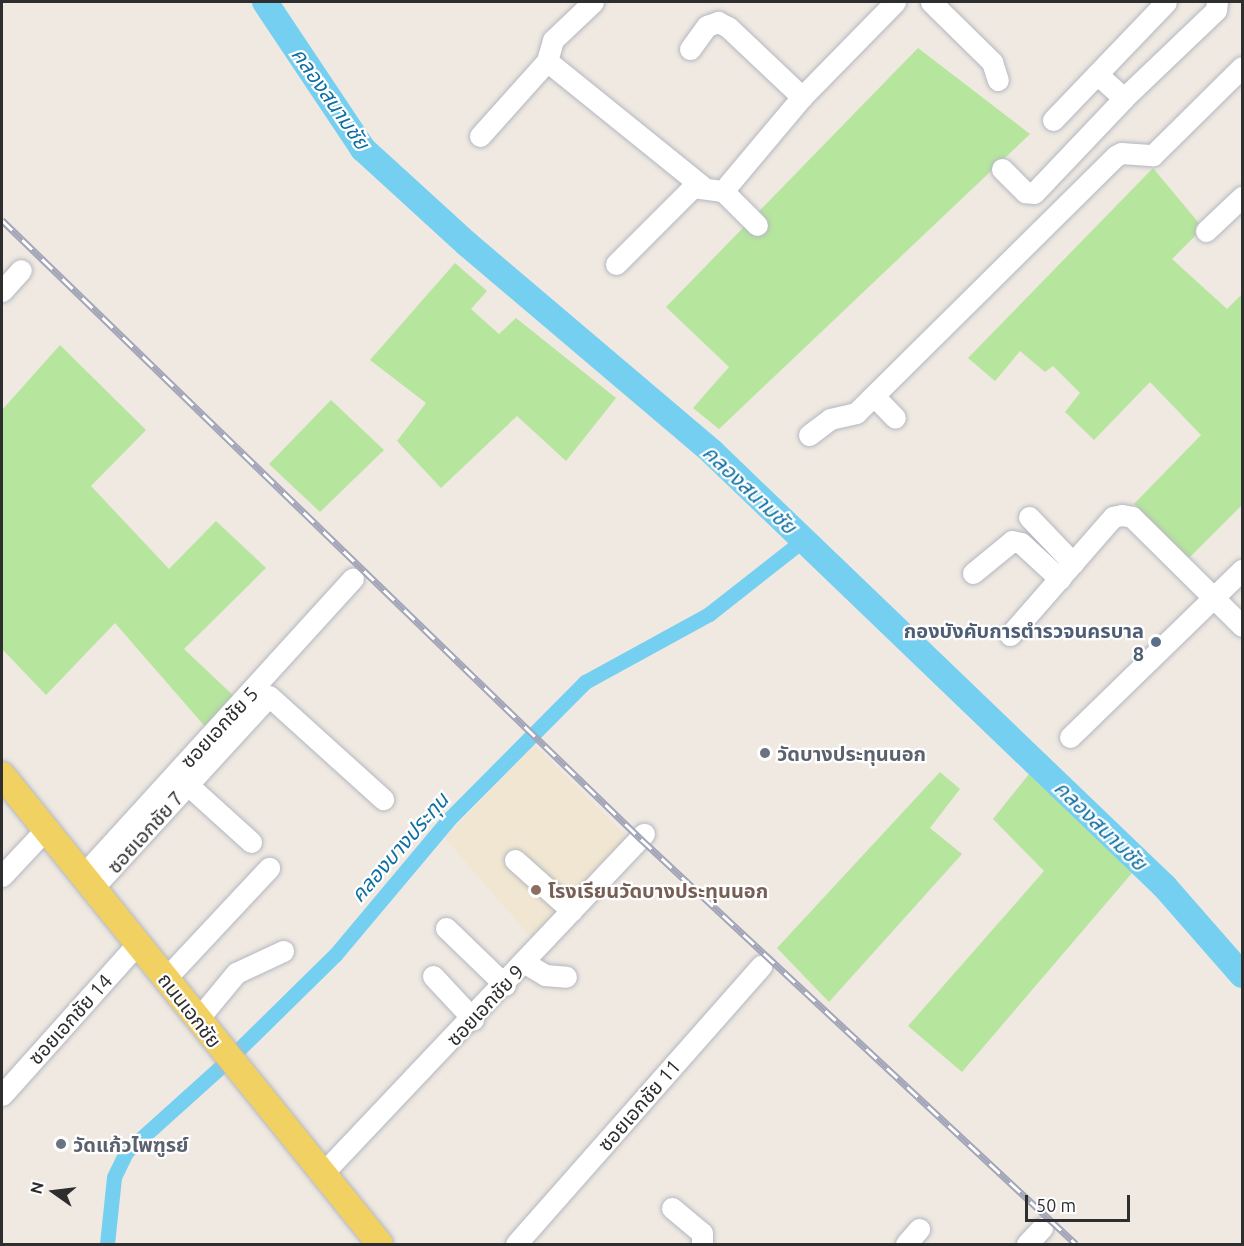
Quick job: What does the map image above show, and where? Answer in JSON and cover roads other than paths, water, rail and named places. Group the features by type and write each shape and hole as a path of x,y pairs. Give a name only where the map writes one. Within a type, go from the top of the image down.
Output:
{"main road":[{"name":"ถนนเอกชัย","path":"2,775 380,1245"}],"street":[{"path":"480,136 548,61 553,40 593,2"},
{"path":"723,191 802,97 895,2"},
{"path":"932,2 992,62 998,80"},
{"path":"1053,120 1166,2"},
{"path":"1002,169 1025,192 1034,193 1124,98 1216,10 1217,2"},
{"path":"690,49 707,26 718,22 728,27 802,97"},
{"path":"548,61 702,186"},
{"path":"810,435 830,419 856,414 1116,156 1121,153 1153,155 1242,67"},
{"path":"1097,74 1124,98"},
{"path":"616,264 693,187 702,186 723,191 757,225"},
{"path":"1206,231 1242,197"},
{"path":"2,291 21,270"},
{"path":"874,396 895,417"},
{"path":"1029,517 1073,563"},
{"path":"1010,635 1113,517 1132,517 1242,626"},
{"path":"973,573 1012,541 1021,543 1060,579"},
{"path":"1070,737 1242,570"},
{"name":"ซอยเอกชัย 5","path":"88,881 353,578"},
{"name":"ซอยเอกชัย 7","path":"88,881 188,784 269,696 383,799"},
{"path":"188,784 251,842"},
{"path":"2,876 46,829"},
{"name":"ซอยเอกชัย 9","path":"323,1173 473,1019 644,834"},
{"path":"515,860 572,911"},
{"path":"166,978 269,868"},
{"path":"446,928 505,985"},
{"name":"ซอยเอกชัย 14","path":"2,1095 138,943"},
{"path":"205,1029 236,973 283,951"},
{"path":"525,963 545,975 566,977"},
{"name":"ซอยเอกชัย 11","path":"516,1245 761,966"},
{"path":"433,976 473,1019"},
{"path":"672,1208 702,1233 702,1245"},
{"path":"1027,1245 1042,1228"}],"waterway":[{"name":"คลองสนามชัย","path":"265,2 363,149 467,244 712,452 1165,887 1242,975"},
{"name":"คลองบางประทุน","path":"107,1244 114,1177 126,1152 227,1061 335,955 449,819 585,682 709,614 802,541"}],"railway":[{"path":"2,220 641,839 1076,1244"}],"place":[{"name":"กองบังคับการตำรวจนครบาล 8","path":"1156,642"},
{"name":"วัดบางประทุนนอก","path":"765,753"},
{"name":"โรงเรียนวัดบางประทุนนอก","path":"536,890"},
{"name":"วัดแก้วไพฑูรย์","path":"61,1144"}]}
